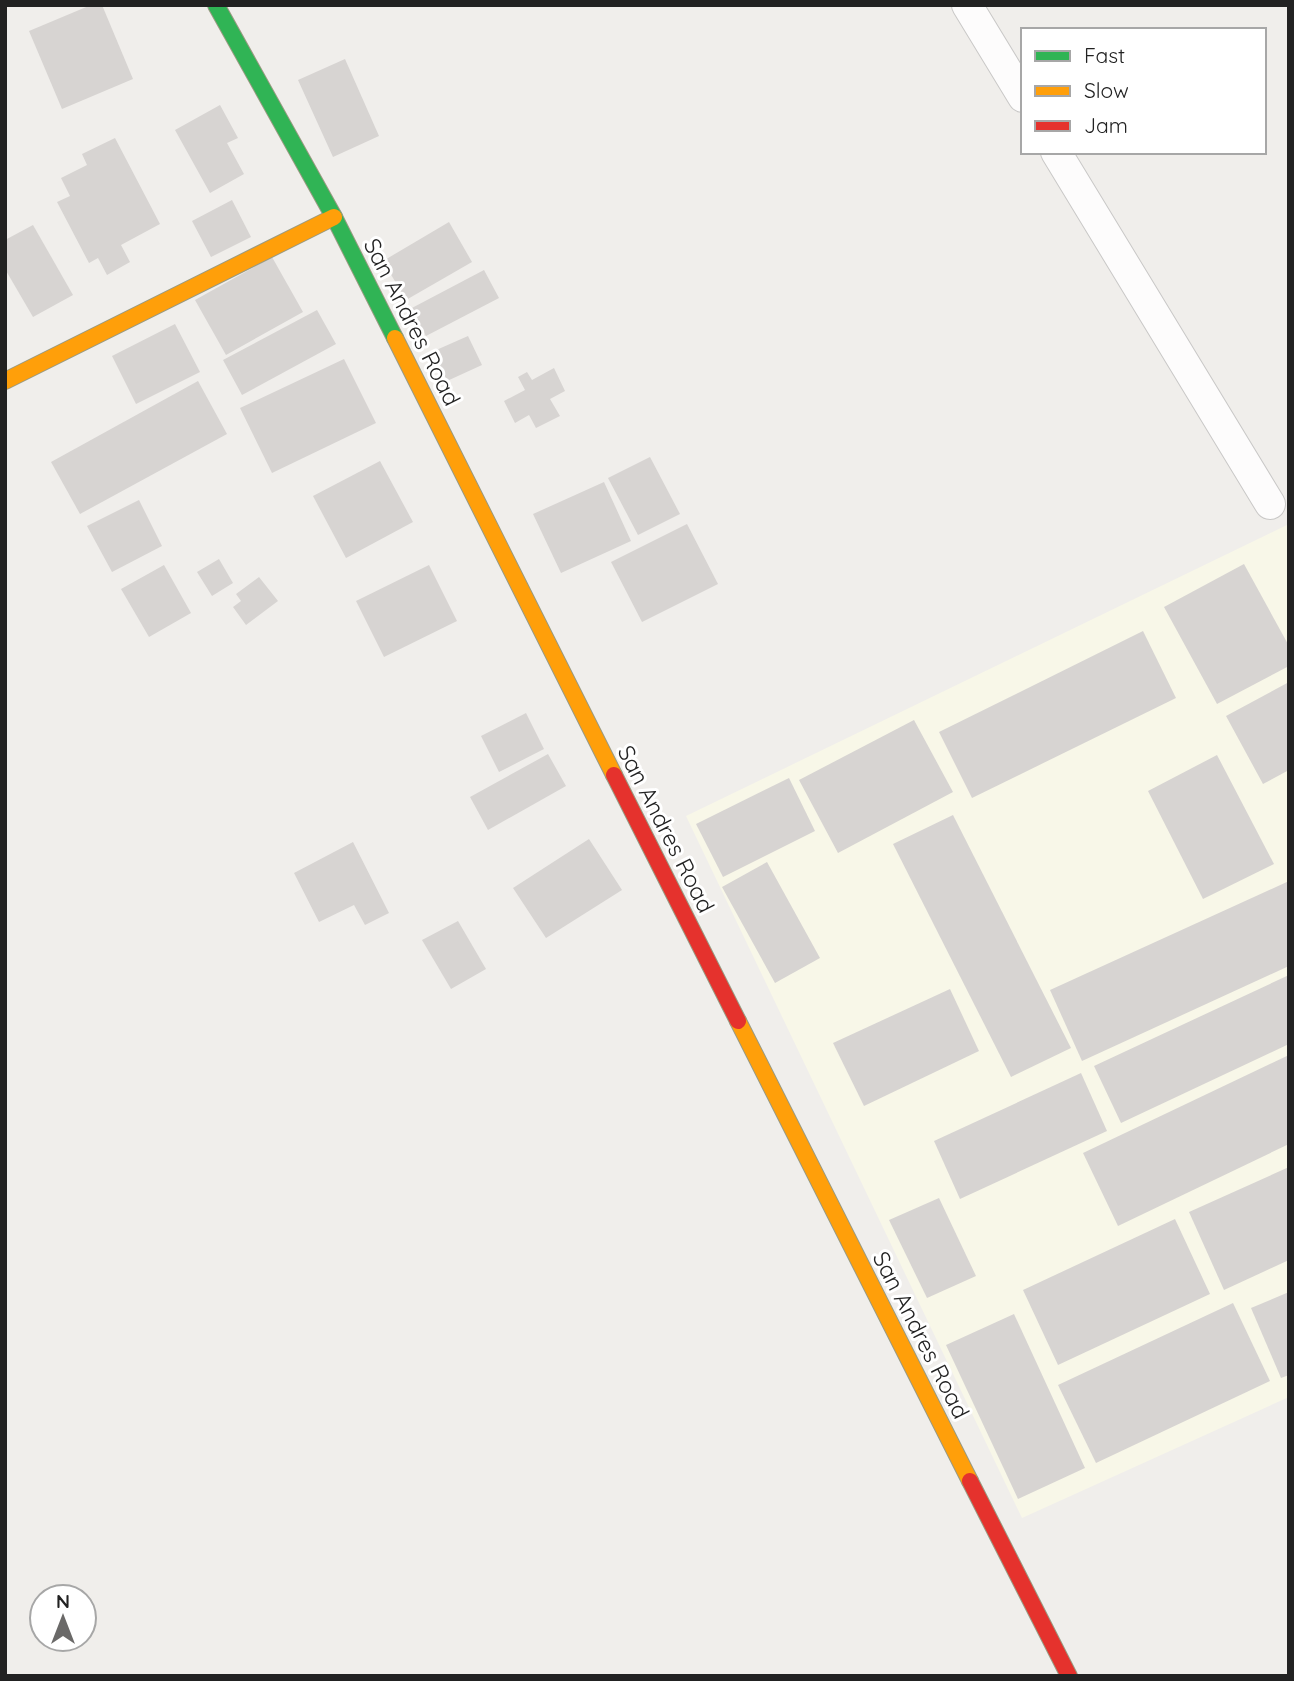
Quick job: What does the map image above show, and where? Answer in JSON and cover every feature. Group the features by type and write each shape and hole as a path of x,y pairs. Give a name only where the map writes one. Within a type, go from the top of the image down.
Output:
{"main road":[{"name":"San Andres Road","path":"216,5 334,217 1069,1676"},
{"path":"5,381 334,217"}],"lane":[{"path":"967,5 1021,94"},
{"path":"1057,154 1270,504"}],"shaded area":[{"path":"1289,524 1289,1397 1022,1518 686,816"}],"building":[{"path":"91,5 102,5 133,79 62,109 29,31"},
{"path":"345,59 379,136 333,157 298,80"},
{"path":"220,105 238,138 227,143 244,174 210,193 175,130"},
{"path":"115,138 160,224 121,245 130,262 107,275 98,258 89,263 57,202 70,196 61,178 87,165 82,154"},
{"path":"232,200 251,237 211,257 192,221"},
{"path":"449,222 472,262 406,300 383,261"},
{"path":"33,225 73,295 33,317 5,269 5,240"},
{"path":"272,257 303,312 226,355 195,300"},
{"path":"484,270 499,298 426,336 410,309"},
{"path":"317,310 336,344 242,395 223,360"},
{"path":"175,324 200,372 136,404 112,356"},
{"path":"468,336 482,365 447,381 434,351"},
{"path":"344,359 376,423 272,473 240,408"},
{"path":"554,368 565,391 550,399 560,416 536,428 529,415 515,423 504,401 525,390 518,377 527,372 532,380"},
{"path":"198,381 227,434 80,514 51,462"},
{"path":"650,457 680,514 638,535 608,478"},
{"path":"380,461 413,522 346,558 313,496"},
{"path":"604,482 631,541 561,573 533,514"},
{"path":"139,500 162,546 112,572 87,526"},
{"path":"687,524 718,584 642,622 611,562"},
{"path":"219,559 233,583 212,596 197,572"},
{"path":"1244,564 1289,646 1289,666 1217,704 1164,607"},
{"path":"164,565 191,613 149,637 121,589"},
{"path":"429,565 457,621 384,657 356,601"},
{"path":"259,577 278,601 246,625 233,607 241,601 236,594"},
{"path":"1143,631 1176,698 972,798 939,732"},
{"path":"1289,682 1289,770 1263,784 1226,716"},
{"path":"526,713 544,749 499,772 481,736"},
{"path":"914,720 953,792 838,853 799,780"},
{"path":"548,754 566,786 488,830 470,797"},
{"path":"1217,755 1274,864 1203,899 1148,791"},
{"path":"789,778 815,831 723,877 696,824"},
{"path":"953,815 1071,1048 1011,1077 893,844"},
{"path":"589,839 622,890 546,938 513,888"},
{"path":"353,842 389,913 365,925 354,905 319,922 294,873"},
{"path":"767,862 820,958 775,983 722,887"},
{"path":"1289,881 1289,966 1082,1061 1050,990"},
{"path":"458,921 486,969 451,989 422,940"},
{"path":"1289,975 1289,1044 1121,1123 1094,1066"},
{"path":"950,989 979,1051 864,1106 833,1043"},
{"path":"1289,1055 1289,1144 1118,1226 1083,1153"},
{"path":"1081,1073 1107,1131 960,1199 934,1141"},
{"path":"1289,1167 1289,1260 1224,1290 1189,1212"},
{"path":"939,1198 976,1276 927,1298 889,1220"},
{"path":"1175,1219 1210,1294 1058,1365 1023,1290"},
{"path":"1289,1292 1289,1375 1281,1378 1251,1308"},
{"path":"1233,1303 1270,1381 1096,1463 1058,1385"},
{"path":"1014,1314 1085,1468 1018,1499 946,1345"}],"traffic: fast":[{"path":"216,5 334,217 395,338"}],"traffic: slow":[{"path":"5,381 334,217"},
{"path":"395,338 614,775"},
{"path":"738,1021 970,1481"}],"traffic: jam":[{"path":"614,775 738,1021"},
{"path":"970,1481 1069,1676"}]}
